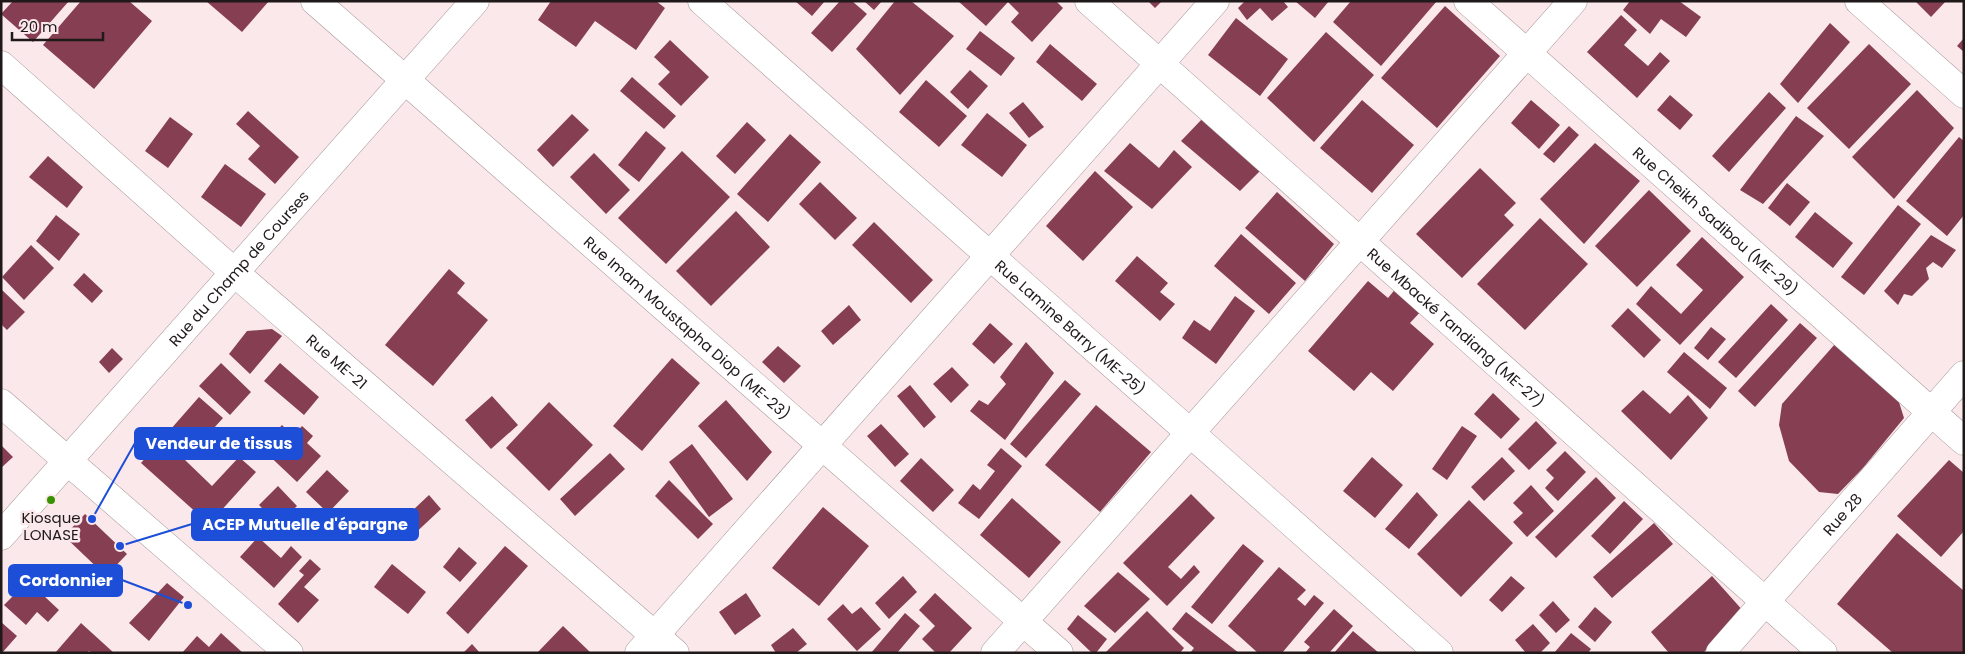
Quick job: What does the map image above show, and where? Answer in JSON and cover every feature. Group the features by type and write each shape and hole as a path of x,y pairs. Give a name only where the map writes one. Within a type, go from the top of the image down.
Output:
{"street":[{"name":"Rue Imam Moustapha Diop (ME-23)","path":"315,1 1059,653"},
{"name":"Rue du Champ de Courses","path":"1,536 475,1"},
{"name":"Rue Lamine Barry (ME-25)","path":"702,1 1439,653"},
{"name":"Rue Mbacké Tandiang (ME-27)","path":"1089,1 1823,653"},
{"path":"647,644 1215,1"},
{"name":"Rue Cheikh Sadibou (ME-29)","path":"1468,1 1964,441"},
{"path":"995,653 1572,1"},
{"path":"1859,1 1964,94"},
{"name":"Rue ME-21","path":"1,65 647,644 675,653"},
{"name":"Rue 28","path":"1720,653 1964,375"},
{"path":"1,403 290,653"}],"building":[{"path":"13,1 69,1 33,42 1,14"},
{"path":"81,1 129,1 152,21 94,89 43,45"},
{"path":"206,1 269,1 242,32"},
{"path":"551,1 656,1 665,8 636,50 595,21 576,47 538,20"},
{"path":"795,1 825,1 812,16"},
{"path":"840,1 852,1 867,14 832,52 811,33"},
{"path":"864,1 882,1 874,10"},
{"path":"895,1 911,1 954,36 900,95 856,49"},
{"path":"958,1 1056,1 1063,8 1032,42 1011,22 1019,13 1008,2 986,26"},
{"path":"1148,1 1162,1 1155,8"},
{"path":"1245,1 1283,1 1288,7 1272,21 1260,8 1247,20 1238,8"},
{"path":"1295,1 1329,1 1315,18"},
{"path":"1351,1 1437,1 1381,66 1333,22"},
{"path":"1630,1 1679,1 1701,17 1686,37 1661,19 1650,34 1623,10"},
{"path":"1915,1 1946,1 1931,17"},
{"path":"1445,6 1500,56 1437,128 1381,78"},
{"path":"1621,15 1637,30 1624,45 1648,66 1660,52 1670,61 1637,98 1587,52"},
{"path":"1236,18 1288,59 1260,96 1208,55"},
{"path":"1830,23 1850,42 1798,103 1780,84"},
{"path":"980,31 1015,58 1001,76 966,49"},
{"path":"1326,32 1374,75 1314,142 1267,98"},
{"path":"1964,38 1964,52 1957,46"},
{"path":"670,40 709,77 681,106 658,84 670,72 654,57"},
{"path":"1050,44 1097,84 1082,101 1036,62"},
{"path":"1869,44 1911,84 1849,149 1807,108"},
{"path":"970,70 988,86 968,109 950,92"},
{"path":"632,77 676,116 664,129 620,91"},
{"path":"926,80 967,116 939,147 899,112"},
{"path":"1917,90 1954,128 1894,199 1852,157"},
{"path":"1769,92 1786,108 1729,172 1712,156"},
{"path":"1670,95 1693,115 1680,130 1657,110"},
{"path":"1362,100 1414,145 1372,193 1320,148"},
{"path":"1531,100 1560,125 1539,149 1511,123"},
{"path":"1023,102 1044,127 1029,138 1009,113"},
{"path":"248,111 299,157 275,184 248,159 260,146 236,124"},
{"path":"987,113 1027,145 1002,177 961,145"},
{"path":"572,114 589,130 553,167 537,150"},
{"path":"1796,116 1824,136 1763,204 1740,190"},
{"path":"170,117 193,134 168,168 145,151"},
{"path":"1203,118 1262,169 1240,191 1181,141"},
{"path":"747,122 766,140 735,174 716,156"},
{"path":"1569,126 1579,135 1554,163 1543,154"},
{"path":"646,131 666,148 639,182 618,165"},
{"path":"790,134 821,162 768,222 737,194"},
{"path":"1959,137 1964,141 1964,215 1947,236 1906,201"},
{"path":"1130,143 1159,168 1174,150 1192,167 1152,209 1104,171"},
{"path":"1595,143 1640,181 1584,244 1540,199"},
{"path":"682,151 730,197 666,264 618,218"},
{"path":"594,153 630,190 606,214 570,177"},
{"path":"48,156 83,187 67,208 29,177"},
{"path":"225,164 266,194 241,227 201,197"},
{"path":"1480,168 1516,203 1504,215 1514,225 1462,278 1416,234"},
{"path":"1095,171 1133,207 1083,261 1046,226"},
{"path":"820,182 857,218 835,240 799,204"},
{"path":"1787,183 1810,202 1790,226 1768,208"},
{"path":"1649,190 1691,231 1637,287 1595,246"},
{"path":"1277,192 1334,244 1305,281 1245,228"},
{"path":"1898,205 1921,224 1864,295 1841,277"},
{"path":"736,211 770,247 711,306 676,271"},
{"path":"1815,212 1853,243 1833,268 1795,237"},
{"path":"56,215 80,234 59,261 36,241"},
{"path":"1540,218 1588,264 1525,330 1477,284"},
{"path":"874,222 933,280 911,303 852,245"},
{"path":"1241,234 1296,283 1269,314 1214,266"},
{"path":"1931,235 1956,250 1942,268 1933,262 1926,268 1929,279 1912,296 1904,294 1898,305 1884,291"},
{"path":"1702,237 1744,277 1680,345 1636,304 1651,286 1681,314 1703,290 1676,265"},
{"path":"31,245 54,268 24,300 2,277"},
{"path":"1137,256 1168,283 1160,292 1175,304 1160,321 1115,281"},
{"path":"449,269 465,283 457,293 488,320 433,386 385,345"},
{"path":"84,273 103,291 92,303 73,285"},
{"path":"1368,281 1388,298 1397,287 1423,309 1410,323 1434,344 1393,391 1371,372 1354,391 1308,351"},
{"path":"1,289 25,312 7,330 1,324"},
{"path":"1235,296 1255,311 1216,364 1182,338 1194,320 1210,331"},
{"path":"1771,304 1788,320 1736,378 1718,362"},
{"path":"849,305 861,320 833,345 821,331"},
{"path":"1628,308 1661,340 1644,358 1611,326"},
{"path":"990,323 1013,344 994,364 972,344"},
{"path":"1800,323 1817,338 1755,407 1738,391"},
{"path":"1711,327 1726,339 1708,360 1694,348"},
{"path":"272,329 282,336 250,374 229,354 247,331"},
{"path":"1026,342 1054,373 1005,440 970,411 979,400 988,405 1006,384 1000,377"},
{"path":"1835,344 1898,399 1904,418 1863,468 1838,494 1819,492 1789,461 1779,425 1782,404"},
{"path":"778,346 801,366 784,383 762,362"},
{"path":"112,348 123,359 109,373 99,362"},
{"path":"1684,352 1727,388 1710,409 1667,372"},
{"path":"672,358 700,383 642,451 613,426"},
{"path":"221,363 251,392 230,415 199,386"},
{"path":"280,363 319,397 304,415 264,381"},
{"path":"952,367 969,385 951,403 933,384"},
{"path":"1065,380 1081,394 1026,458 1010,444"},
{"path":"910,385 936,417 924,428 897,396"},
{"path":"1643,390 1670,414 1688,395 1708,418 1671,460 1621,411"},
{"path":"1493,393 1520,419 1501,439 1474,414"},
{"path":"492,396 518,425 491,449 465,420"},
{"path":"199,397 223,418 185,460 212,486 239,457 256,472 209,524 141,463"},
{"path":"726,400 772,452 747,481 698,426"},
{"path":"549,402 593,445 549,491 506,448"},
{"path":"1096,405 1151,452 1100,512 1045,465"},
{"path":"1536,421 1557,443 1529,470 1508,449"},
{"path":"881,424 909,454 895,467 867,436"},
{"path":"282,425 293,436 302,426 313,436 307,443 321,456 297,482 261,448"},
{"path":"1462,426 1477,436 1447,480 1432,469"},
{"path":"692,444 733,499 709,517 669,462"},
{"path":"1,445 13,457 1,468"},
{"path":"1001,448 1022,466 979,519 958,503 973,484 980,490 995,471 987,465"},
{"path":"1565,451 1586,472 1558,501 1545,488 1554,478 1546,470"},
{"path":"610,453 625,469 575,516 560,499"},
{"path":"1372,457 1403,485 1375,518 1343,491"},
{"path":"1502,457 1515,471 1484,501 1471,487"},
{"path":"921,458 954,490 933,512 900,481"},
{"path":"1949,460 1964,473 1964,531 1941,557 1897,516"},
{"path":"327,470 349,491 328,513 306,492"},
{"path":"1596,477 1616,498 1556,558 1535,537"},
{"path":"669,480 713,524 698,539 655,496"},
{"path":"1531,485 1554,511 1527,537 1513,522 1523,513 1513,503"},
{"path":"278,486 297,506 278,524 259,505"},
{"path":"1417,492 1438,515 1409,549 1385,529"},
{"path":"1191,494 1215,518 1168,567 1181,579 1194,565 1200,572 1167,606 1123,563"},
{"path":"429,495 441,509 409,539 396,526"},
{"path":"1012,498 1061,542 1029,578 980,535"},
{"path":"1469,500 1513,543 1461,597 1417,554"},
{"path":"1624,501 1643,519 1610,554 1591,536"},
{"path":"823,507 869,546 819,606 772,568"},
{"path":"85,514 127,554 106,576 64,536"},
{"path":"1654,523 1673,544 1612,598 1593,577"},
{"path":"1897,533 1964,591 1963,653 1893,653 1837,604"},
{"path":"258,537 281,558 291,546 302,557 274,588 240,557"},
{"path":"1243,544 1264,561 1212,624 1191,607"},
{"path":"505,546 528,566 468,634 446,613"},
{"path":"459,547 477,563 460,582 443,567"},
{"path":"310,559 321,569 304,587 319,600 298,623 278,604 304,575 299,571"},
{"path":"392,564 426,592 408,614 374,587"},
{"path":"1279,567 1306,590 1297,599 1305,606 1314,595 1324,603 1282,653 1258,653 1228,626"},
{"path":"1118,572 1150,599 1115,633 1084,606"},
{"path":"903,576 917,592 889,619 875,603"},
{"path":"1511,576 1525,588 1502,612 1489,600"},
{"path":"1712,576 1745,613 1703,653 1669,653 1651,632"},
{"path":"28,581 59,610 48,622 37,612 26,625 4,605"},
{"path":"167,583 184,597 149,641 129,623"},
{"path":"746,593 761,616 735,635 719,612"},
{"path":"935,593 972,628 949,653 936,653 922,639 935,626 919,610"},
{"path":"1553,601 1570,620 1556,633 1539,615"},
{"path":"843,604 852,614 861,607 881,629 857,651 827,619"},
{"path":"1595,607 1612,622 1595,642 1578,627"},
{"path":"1334,609 1353,626 1329,653 1305,653 1310,647 1304,642"},
{"path":"1147,611 1184,648 1180,653 1105,653"},
{"path":"1186,612 1239,653 1190,653 1194,648 1172,629"},
{"path":"905,613 920,626 897,653 871,653"},
{"path":"1078,615 1107,639 1096,653 1092,653 1067,629"},
{"path":"1,622 17,636 2,653 1,653"},
{"path":"81,623 114,653 92,653 89,651 87,653 55,653"},
{"path":"1533,624 1550,643 1540,653 1526,653 1515,640"},
{"path":"563,626 591,653 537,653"},
{"path":"793,628 807,644 796,653 776,653 771,645"},
{"path":"1353,631 1379,653 1334,653"},
{"path":"221,633 243,653 182,653 197,636 209,647"},
{"path":"1571,633 1591,649 1588,653 1554,653"},
{"path":"472,644 480,653 463,653"}],"place":[{"name":"Kiosque LONASE","path":"51,500"},
{"name":"Vendeur de tissus","path":"92,519"},
{"name":"ACEP Mutuelle d'épargne","path":"120,546"},
{"name":"Cordonnier","path":"188,605"}]}
